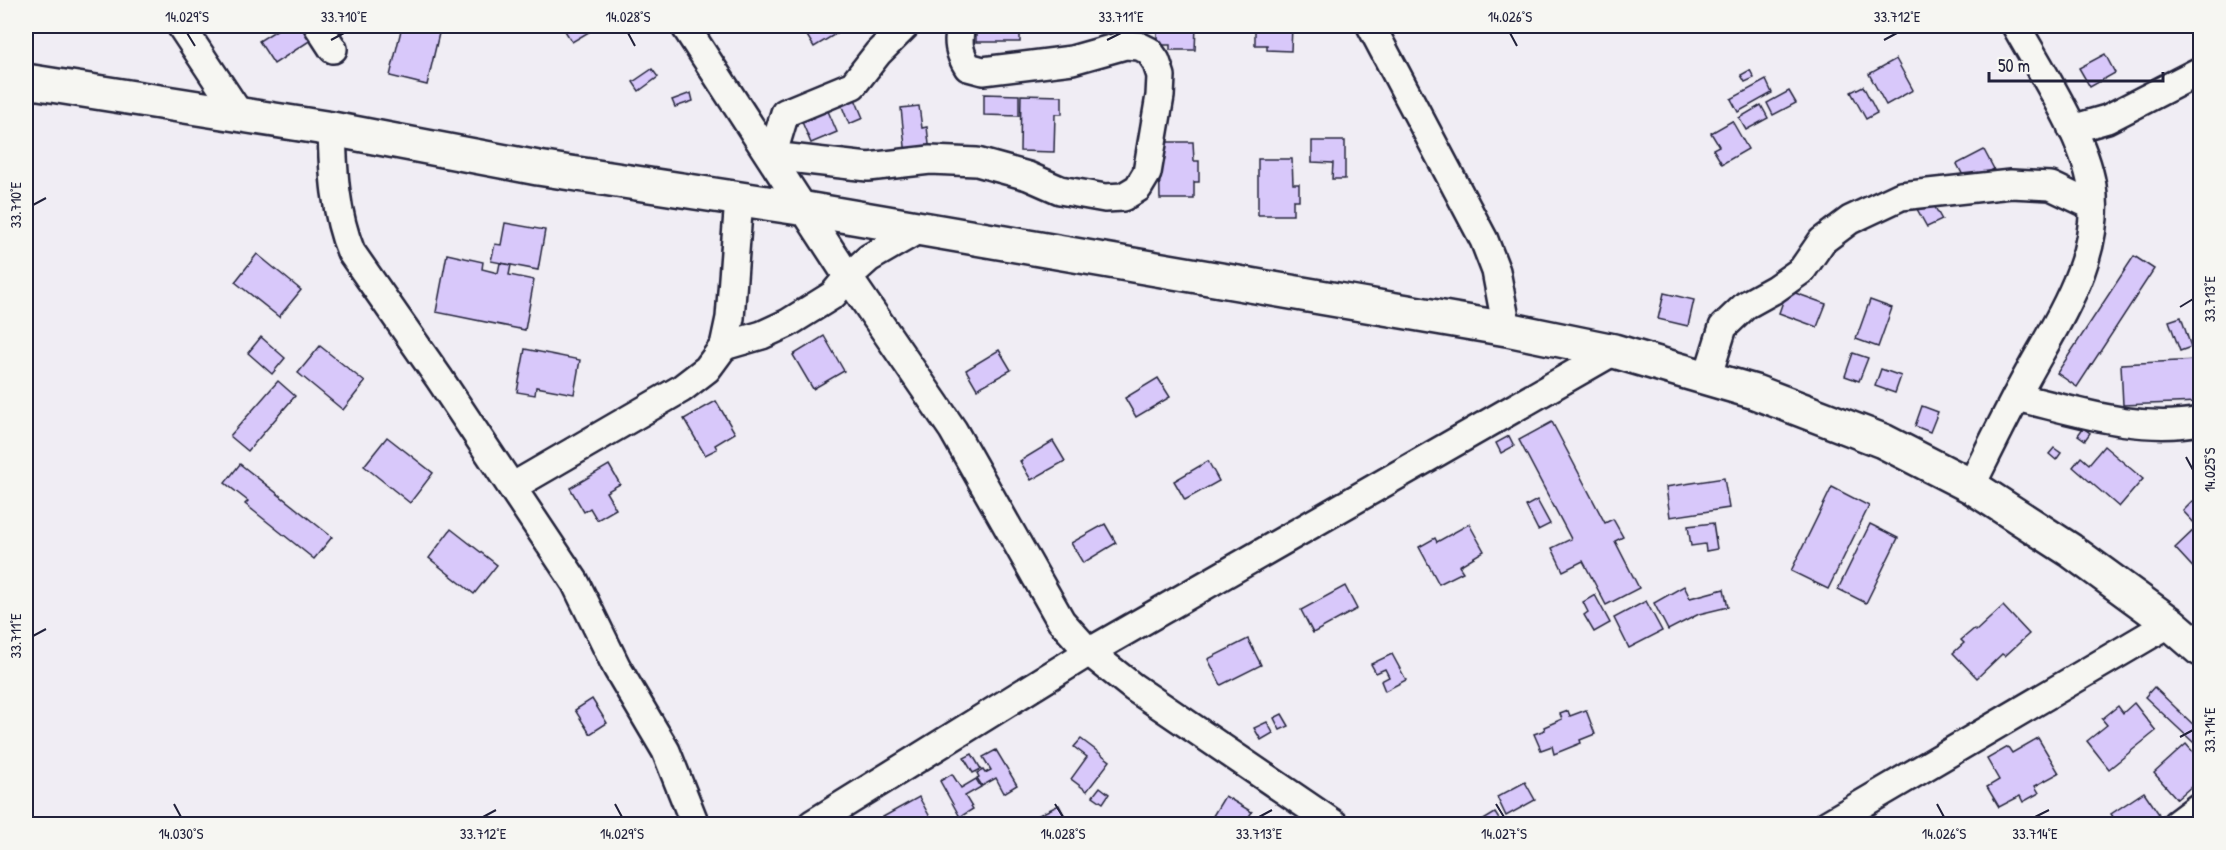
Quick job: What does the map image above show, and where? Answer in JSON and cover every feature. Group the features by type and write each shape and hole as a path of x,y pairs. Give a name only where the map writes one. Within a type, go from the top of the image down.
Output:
{"main road":[{"path":"26,81 332,129 538,168 806,209 1507,329 1614,351 1755,392 1883,441 1971,486 2070,550 2170,623 2200,649"}],"street":[{"path":"181,26 240,115"},
{"path":"318,26 333,49"},
{"path":"685,26 772,156 848,276 953,430 1060,621 1089,652 1133,687 1334,825"},
{"path":"772,156 785,113 853,85 878,53 905,26"},
{"path":"772,156 868,167 930,160 977,162 1028,176 1060,190 1105,198 1123,197 1138,188 1147,173 1160,96 1161,76 1149,38 1139,46 1125,45 1072,60 983,71 968,67 960,54 961,26"},
{"path":"1371,26 1484,240 1496,271 1507,329"},
{"path":"1971,486 2079,279 2088,251 2094,218 2092,186 2084,156 2072,129 2016,26"},
{"path":"2072,129 2107,119 2200,71"},
{"path":"332,129 333,172 342,231 351,252 575,582 617,668 666,751 695,825"},
{"path":"1707,378 1723,327 1746,305 1775,289 1802,270 1822,241 1850,220 1901,196 2011,184 2051,186 2093,206"},
{"path":"512,487 681,389 706,369 724,346 730,318 739,199"},
{"path":"724,346 762,335 788,323 833,295 848,276 869,258 919,229"},
{"path":"812,825 1089,652 1614,351"},
{"path":"2016,397 2121,422 2167,424 2200,421"},
{"path":"1828,825 2170,623"},
{"path":"2176,825 2200,806"}],"building":[{"path":"283,26 301,26 311,40 274,64 259,41"},
{"path":"402,26 440,29 427,85 390,76"},
{"path":"562,26 599,26 572,42"},
{"path":"801,26 849,26 814,47"},
{"path":"976,26 1020,26 1020,42 976,42"},
{"path":"1157,26 1196,26 1195,50 1170,50 1170,45 1157,45"},
{"path":"1255,26 1292,26 1291,51 1267,50 1267,45 1255,45"},
{"path":"2105,54 2115,73 2090,87 2079,68"},
{"path":"1896,59 1913,90 1886,105 1869,74"},
{"path":"652,69 658,77 639,91 633,82"},
{"path":"1750,70 1754,78 1745,82 1741,75"},
{"path":"1766,80 1772,93 1738,112 1731,99"},
{"path":"1863,86 1877,113 1866,119 1851,92"},
{"path":"1789,91 1796,103 1773,115 1767,103"},
{"path":"691,93 693,101 675,107 672,100"},
{"path":"853,94 863,118 849,124 839,99"},
{"path":"984,94 1019,95 1019,116 984,115"},
{"path":"1021,95 1062,96 1062,114 1055,114 1054,152 1020,151"},
{"path":"825,104 837,132 811,143 799,115"},
{"path":"1761,105 1768,118 1746,130 1739,118"},
{"path":"919,106 922,128 927,127 930,153 906,156 901,108"},
{"path":"1732,121 1748,149 1722,164 1713,149 1719,146 1711,133"},
{"path":"1312,141 1345,141 1345,179 1332,179 1333,163 1312,162"},
{"path":"1159,142 1193,142 1194,161 1199,161 1199,182 1194,182 1194,199 1160,199"},
{"path":"1984,150 1994,169 1967,183 1957,164"},
{"path":"1258,159 1292,159 1293,184 1299,184 1299,200 1293,200 1293,215 1258,215"},
{"path":"1931,200 1942,220 1927,227 1917,209"},
{"path":"505,223 545,230 538,270 491,261 495,244 501,245"},
{"path":"257,254 301,290 279,317 235,282"},
{"path":"447,254 483,262 482,269 498,273 500,263 511,265 509,275 534,280 525,330 436,312"},
{"path":"2134,256 2154,269 2077,387 2057,373"},
{"path":"1787,290 1826,304 1817,327 1779,313"},
{"path":"1664,293 1694,300 1688,326 1658,319"},
{"path":"1870,300 1892,308 1878,347 1856,339"},
{"path":"2181,317 2191,347 2180,351 2169,321"},
{"path":"824,336 844,371 813,389 793,355"},
{"path":"261,337 285,358 272,374 248,353"},
{"path":"320,346 365,382 343,410 298,373"},
{"path":"525,349 580,360 574,394 536,387 535,395 517,392"},
{"path":"999,350 1011,370 977,389 966,370"},
{"path":"1853,353 1868,358 1859,381 1845,376"},
{"path":"2196,360 2198,402 2123,405 2121,364"},
{"path":"1881,369 1901,376 1895,393 1875,386"},
{"path":"1158,378 1170,397 1136,417 1125,398"},
{"path":"278,381 295,396 248,451 230,436"},
{"path":"716,401 735,433 715,445 717,449 705,455 684,419"},
{"path":"1922,406 1938,412 1930,432 1915,426"},
{"path":"1552,422 1605,523 1613,519 1623,537 1615,541 1639,588 1606,605 1583,561 1563,571 1552,548 1571,539 1519,440"},
{"path":"2083,428 2090,433 2085,440 2078,435"},
{"path":"1509,436 1514,446 1501,453 1496,443"},
{"path":"387,437 433,473 410,503 364,466"},
{"path":"1053,441 1065,461 1031,480 1020,461"},
{"path":"2104,446 2143,479 2119,507 2073,467 2081,457 2089,464"},
{"path":"2054,448 2061,453 2056,460 2049,454"},
{"path":"1208,461 1219,481 1185,500 1174,481"},
{"path":"240,464 332,537 314,559 245,504 248,501 225,483"},
{"path":"609,465 620,484 606,492 616,509 597,520 590,508 584,512 570,488"},
{"path":"1724,478 1729,508 1670,517 1666,487"},
{"path":"1832,487 1869,506 1828,589 1791,571"},
{"path":"1537,500 1550,524 1538,530 1526,506"},
{"path":"2193,501 2200,508 2198,527 2183,511"},
{"path":"1713,523 1717,549 1706,551 1705,544 1691,546 1688,526"},
{"path":"1105,524 1116,543 1083,563 1071,543"},
{"path":"1469,524 1484,551 1459,566 1463,572 1439,584 1419,547 1435,538 1437,542"},
{"path":"1870,524 1898,538 1866,603 1838,589"},
{"path":"2197,527 2200,531 2200,575 2175,548"},
{"path":"451,529 497,565 474,594 429,558"},
{"path":"1345,586 1357,609 1313,633 1301,610"},
{"path":"1684,586 1690,598 1724,589 1728,607 1699,614 1668,630 1654,603"},
{"path":"1595,595 1610,623 1594,632 1584,615 1588,612 1583,602"},
{"path":"1646,601 1662,631 1629,648 1614,618"},
{"path":"2003,606 2029,634 2005,656 2002,654 1977,678 1953,653 1964,643 1961,640 1974,629 1976,631"},
{"path":"1248,639 1261,665 1221,685 1208,659"},
{"path":"1392,654 1406,680 1385,691 1381,681 1389,677 1385,669 1376,673 1371,664"},
{"path":"2154,687 2200,731 2194,743 2145,697"},
{"path":"592,699 607,723 590,734 575,710"},
{"path":"2134,703 2156,731 2109,769 2087,741 2107,725 2102,719 2118,706 2123,713"},
{"path":"1586,710 1595,734 1580,740 1581,743 1554,754 1552,746 1541,750 1534,734 1562,719 1560,714 1568,711 1570,716"},
{"path":"1282,714 1289,726 1280,730 1274,718"},
{"path":"1267,722 1273,733 1261,740 1254,728"},
{"path":"2038,738 2059,773 2035,786 2039,793 2023,802 2020,796 1999,807 1987,787 1999,780 1987,759 2008,747 2012,753"},
{"path":"1081,739 1110,761 1087,791 1071,779 1087,757 1074,747"},
{"path":"2186,744 2200,760 2200,779 2177,799 2154,773"},
{"path":"996,750 1017,785 1004,793 996,778 982,786 977,778 979,777 977,773 991,770 983,757"},
{"path":"972,754 981,769 973,773 964,758"},
{"path":"952,774 961,788 976,779 981,787 965,796 973,809 960,817 940,781"},
{"path":"1525,782 1535,800 1506,816 1497,797"},
{"path":"1100,787 1109,794 1103,803 1093,796"},
{"path":"2144,792 2159,814 2144,824 2118,824 2111,814"},
{"path":"1225,796 1252,812 1244,824 1208,824"},
{"path":"919,797 931,819 921,824 876,824 874,822"},
{"path":"1059,805 1069,824 1021,824"},
{"path":"1495,813 1502,824 1477,824"}]}
